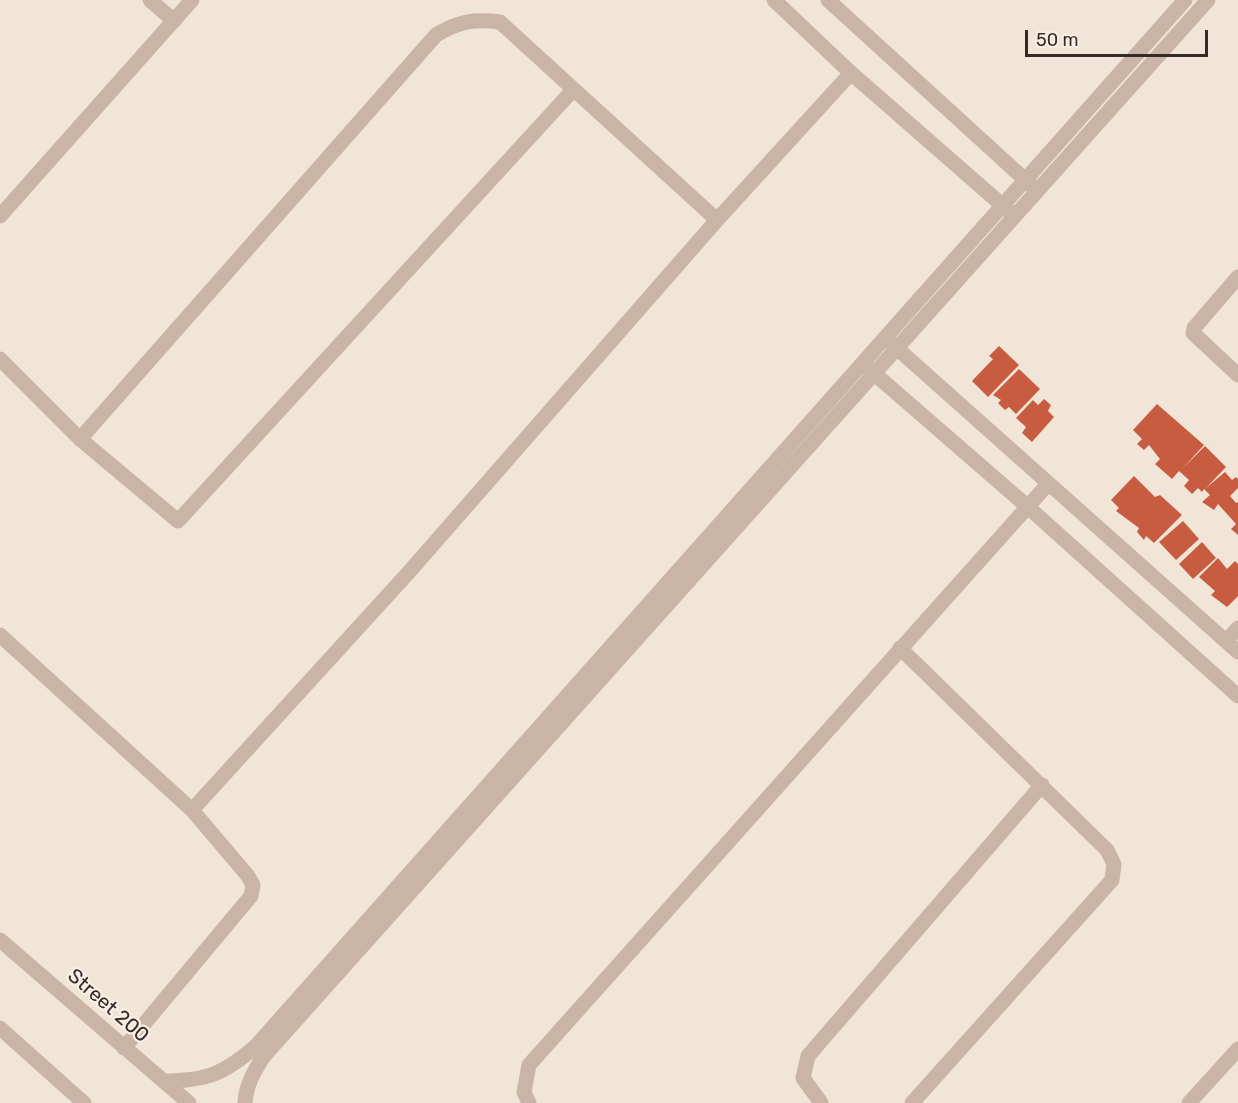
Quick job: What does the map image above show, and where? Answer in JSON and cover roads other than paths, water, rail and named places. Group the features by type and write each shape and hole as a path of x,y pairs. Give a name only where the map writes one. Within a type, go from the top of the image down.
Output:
{"street":[{"path":"150,0 174,21"},
{"path":"0,216 192,0"},
{"path":"774,0 851,73 1009,212"},
{"path":"828,0 1032,187"},
{"path":"1032,187 1185,0"},
{"path":"164,1081 194,1081 217,1075 256,1046 883,338 1009,212 1208,0"},
{"path":"80,439 436,35 455,24 476,19 500,22 717,220"},
{"path":"192,810 409,572 717,220 851,73"},
{"path":"0,359 80,439 177,522 573,90"},
{"path":"245,1103 252,1074 264,1056 877,373 1009,212"},
{"path":"1238,277 1194,328 1193,333 1238,375"},
{"path":"883,338 898,347 1048,484 1238,652"},
{"path":"862,364 877,373 1238,696"},
{"path":"529,1103 524,1092 529,1065 1048,484"},
{"path":"1226,641 1238,628"},
{"path":"0,635 192,810 253,885 251,896 124,1048"},
{"path":"900,648 1107,850 1114,864 1112,880 912,1103"},
{"path":"821,1103 803,1078 808,1056 1042,785"},
{"name":"Street 200","path":"0,940 189,1103"},
{"path":"0,1028 84,1103"},
{"path":"1189,1103 1238,1048"}]}
